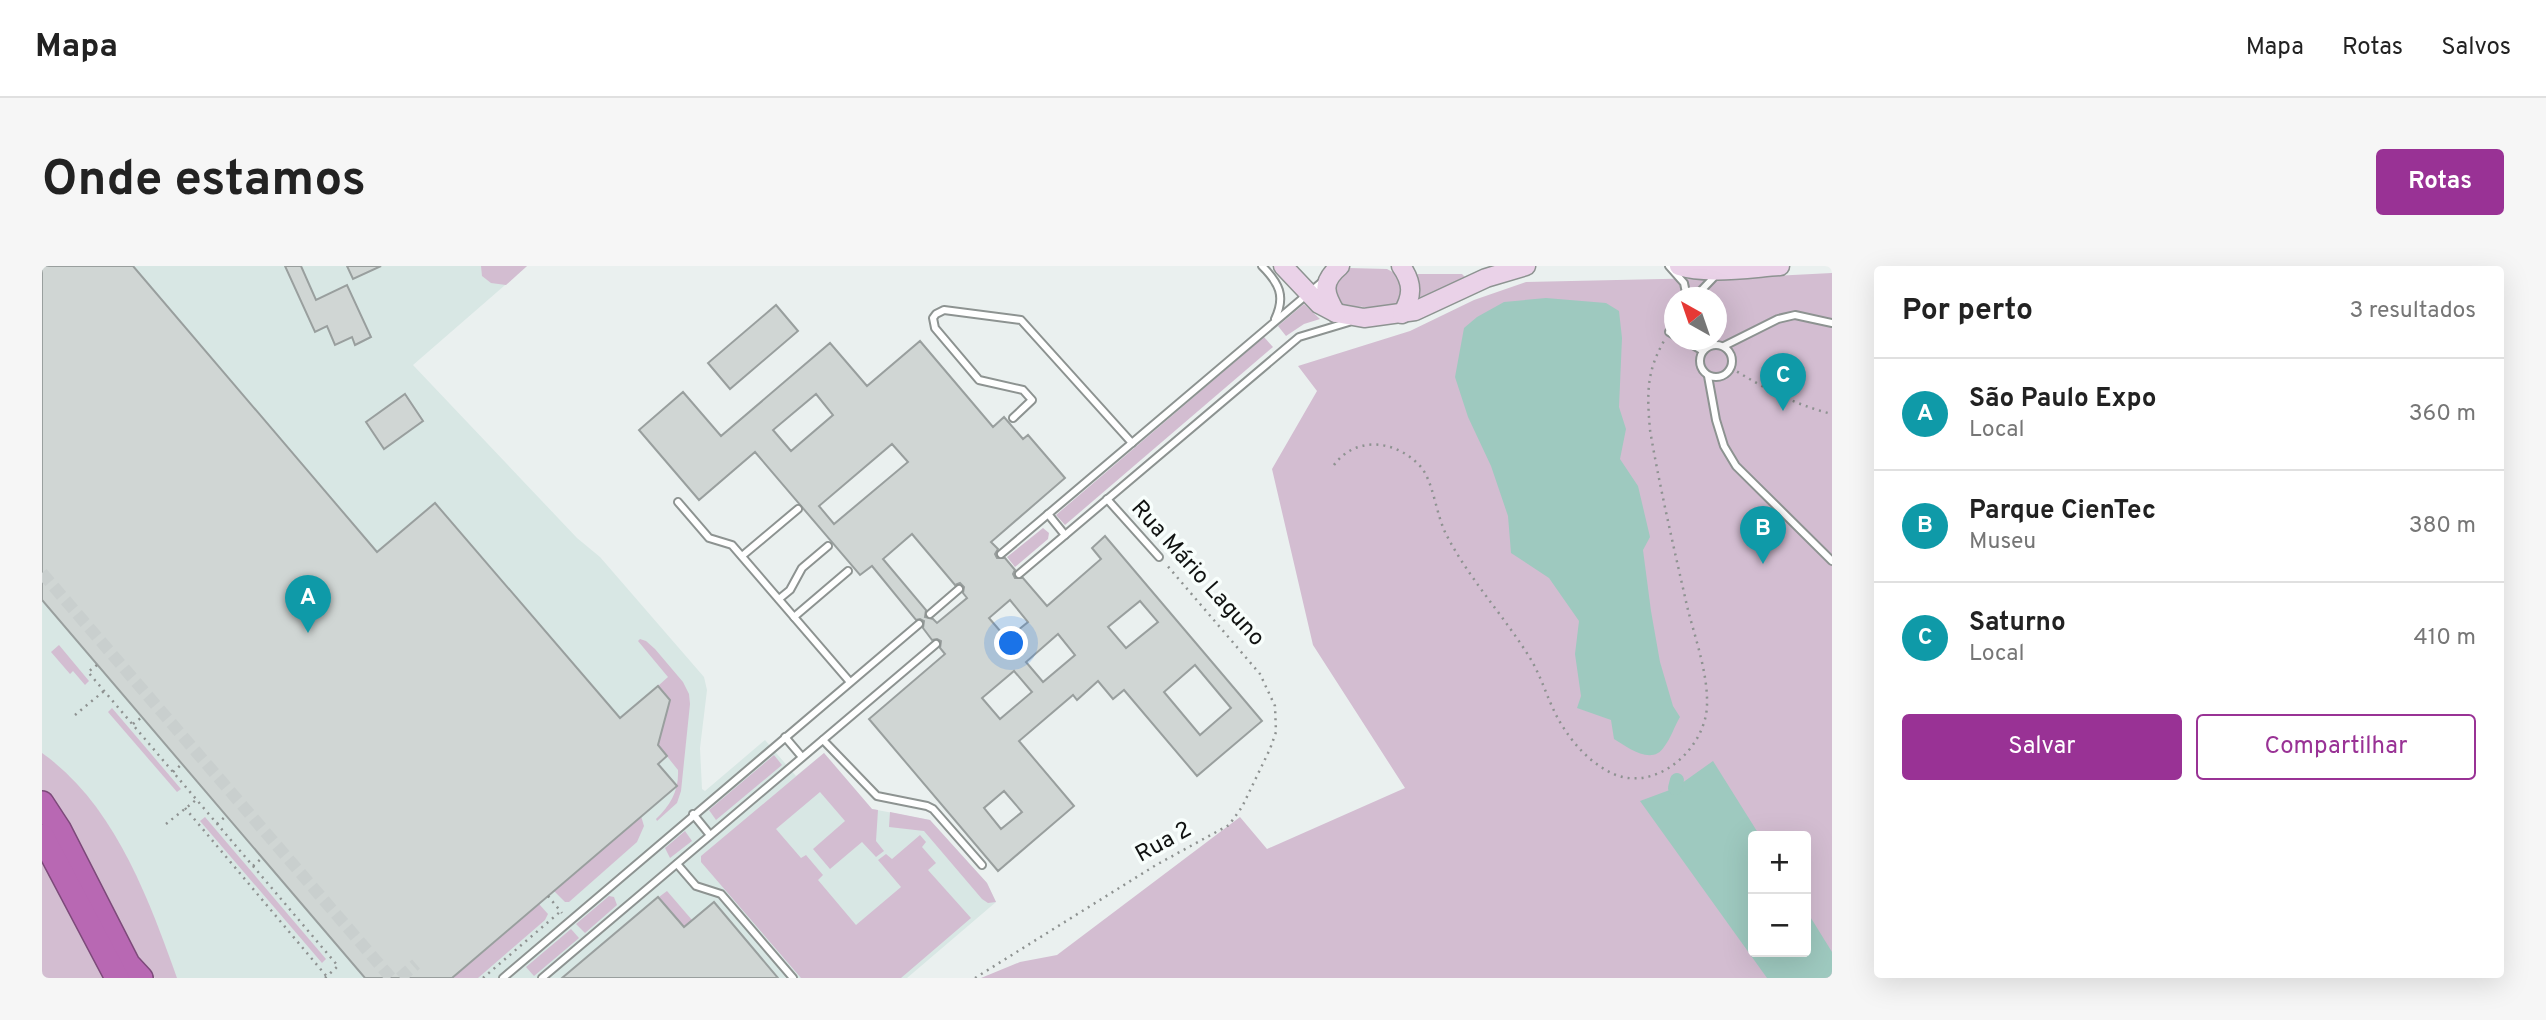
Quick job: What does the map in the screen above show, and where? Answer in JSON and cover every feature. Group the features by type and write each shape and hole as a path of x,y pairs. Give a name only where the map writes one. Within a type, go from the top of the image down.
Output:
{"highway":[{"path":"42,803 59,829 128,964 141,978"},
{"path":"42,836 117,978"}],"main road":[{"path":"1283,266 1319,304 1336,313 1364,318 1402,314 1432,304 1486,278 1526,266"},
{"path":"1401,266 1411,285 1409,302 1402,314"},
{"path":"1679,266 1723,269 1780,266"},
{"path":"1335,270 1326,293 1336,313"}],"lane":[{"path":"1262,266 1280,288 1279,310 1275,321"},
{"path":"1669,266 1686,287"},
{"path":"1704,287 1723,269"},
{"path":"1001,554 1335,270"},
{"path":"1013,418 1032,400 1023,390 979,380 935,328 933,318 936,314 944,310 1021,320 1132,443"},
{"path":"1727,344 1778,318 1795,314 1832,323"},
{"path":"1019,574 1299,337 1364,318"},
{"path":"1706,350 1700,363 1708,376 1724,446 1736,466 1832,561"},
{"path":"1708,376 1719,378 1728,373 1733,358 1727,350"},
{"name":"Rua Mário Laguno","path":"1107,499 1159,556"},
{"path":"678,502 709,538 716,542 730,543 850,682"},
{"path":"742,556 798,509"},
{"path":"1048,514 1065,535"},
{"path":"779,599 790,590 804,567 828,546"},
{"path":"794,617 848,571"},
{"path":"930,614 959,589"},
{"path":"503,978 692,814 919,624"},
{"path":"542,978 936,644"},
{"path":"785,737 802,757"},
{"path":"823,740 877,796 933,809 982,865"},
{"path":"692,814 710,835"},
{"path":"677,864 696,886 721,894 793,978"}],"path":[{"path":"1334,466 1353,447 1379,445 1405,455 1422,468 1448,539 1468,572 1529,656 1550,707 1566,731 1583,752 1617,775 1634,778 1654,774 1675,764 1694,746 1705,725 1707,703 1650,430 1647,398 1650,370 1664,347"},
{"path":"1731,368 1770,392 1832,414"},
{"name":"Rua Mário Laguno","path":"1159,556 1260,674"},
{"path":"97,664 88,672 338,966 327,978 185,808"},
{"name":"Rua 2","path":"975,978 1156,865 1222,830 1236,818 1276,732 1275,706 1260,674"},
{"path":"75,715 104,691"},
{"path":"133,724 142,717"},
{"path":"173,772 182,764"},
{"path":"166,824 196,800"},
{"path":"217,824 226,816"},
{"path":"253,866 262,858"},
{"path":"548,897 569,920"},
{"path":"483,978 561,911"}],"shaded area":[{"path":"42,266 527,266 413,365 577,538 600,557 704,677 707,690 700,748 702,789 705,791 765,740 796,776 824,753 872,809 930,820 987,883 996,902 907,978 171,978 42,769"},
{"path":"481,266 527,266 506,285 491,283 482,276"},
{"path":"1387,269 1402,277 1406,288 1398,303 1393,305 1346,305 1338,300 1332,288 1343,270"},
{"path":"1832,273 1832,978 981,978 1020,962 1057,955 1240,817 1267,849 1405,788 1313,645 1272,469 1317,391 1298,366 1410,331 1474,300 1526,282"},
{"path":"1462,274 1465,277 1417,302 1415,276"},
{"path":"1546,298 1606,303 1619,311 1622,338 1619,407 1626,429 1620,459 1638,486 1650,537 1643,550 1651,611 1660,662 1673,706 1680,717 1669,740 1653,755 1639,753 1614,739 1611,720 1577,708 1581,696 1575,654 1579,621 1549,578 1511,553 1508,516 1491,466 1468,417 1455,377 1464,328 1477,317 1504,302"},
{"path":"1304,304 1320,319 1304,324 1286,336 1278,326"},
{"path":"1264,337 1273,347 1065,525 1056,515"},
{"path":"1043,528 1049,533 1048,539 1015,567 1007,557"},
{"path":"640,639 655,649 683,682 690,704 681,791 677,803 657,821 673,797 678,770 658,745 670,700 658,686 668,677 638,641"},
{"path":"59,645 89,681 85,685 73,671 70,674 51,652"},
{"path":"112,708 181,789 177,792 108,712"},
{"path":"42,753 67,774 109,825 141,885 177,978 155,978 143,971 42,793"},
{"path":"824,753 872,809 878,810 876,841 884,851 876,857 862,842 830,869 813,849 845,821 820,792 776,829 801,858 806,855 823,875 818,880 856,925 901,887 878,860 886,854 892,859 920,835 926,842 922,847 936,863 928,870 971,918 901,978 801,978 701,862 701,856"},
{"path":"774,755 782,765 716,820 709,810"},
{"path":"1713,761 1757,831 1748,831 1748,952 1640,801 1675,788"},
{"path":"890,812 930,820 987,883 996,902 988,903 982,899 924,831 889,827"},
{"path":"641,816 644,826 637,842 569,902 565,902 554,891"},
{"path":"205,817 326,959 322,963 200,821"},
{"path":"685,831 692,841 670,858 665,848"},
{"path":"42,853 106,978 42,978"},
{"path":"667,891 692,920 684,927 659,897"},
{"path":"609,896 614,897 617,905 585,933 576,924"},
{"path":"539,904 548,914 545,920 478,978 452,978"},
{"path":"1811,918 1832,952 1832,978 1767,978 1752,957 1811,957"},
{"path":"571,929 579,938 534,976 526,967"}],"building":[{"path":"42,266 133,266 377,552 435,503 620,718 658,686 670,700 658,745 667,756 658,764 677,786 452,978 365,978 42,600"},
{"path":"285,266 301,266 316,300 347,285 371,337 355,345 352,337 335,345 327,326 315,332"},
{"path":"347,266 381,266 353,279"},
{"path":"776,305 798,331 730,389 708,363"},
{"path":"920,341 993,427 1004,417 1023,439 1028,435 1065,478 991,542 998,549 995,554 997,558 1005,558 1015,570 1015,578 1023,578 1047,606 1101,559 1092,548 1105,536 1262,721 1197,776 1124,690 1113,699 1098,681 1077,700 1073,695 1019,741 1074,806 998,871 869,719 945,654 940,648 941,641 932,640 923,628 924,621 916,620 872,566 860,575 755,452 699,500 639,430 683,392 721,436 830,343 867,386","holes":["816,394 833,415 791,451 773,430","892,444 908,462 834,524 819,506","912,534 955,585 960,583 964,587 963,593 967,598 937,623 925,617 926,610 883,559","1010,600 1028,622 1007,639 989,618","1140,601 1158,622 1126,648 1108,627","1058,634 1075,655 1043,682 1026,662","1195,665 1231,708 1200,735 1164,692","1014,671 1032,692 1000,719 982,698","1004,791 1022,812 1001,829 984,808"]},
{"path":"405,394 423,421 384,449 366,422"},
{"path":"658,897 684,927 714,902 778,978 562,978"}],"waterway":[{"path":"1675,788 1677,780"},
{"path":"1673,781 1677,790"}],"tunnel":[{"path":"42,573 391,978"},
{"path":"400,978 416,964"}],"place":[{"name":"Saturno","path":"1783,411"},
{"name":"Parque CienTec","path":"1763,564"},
{"name":"São Paulo Expo","path":"308,633"}]}
